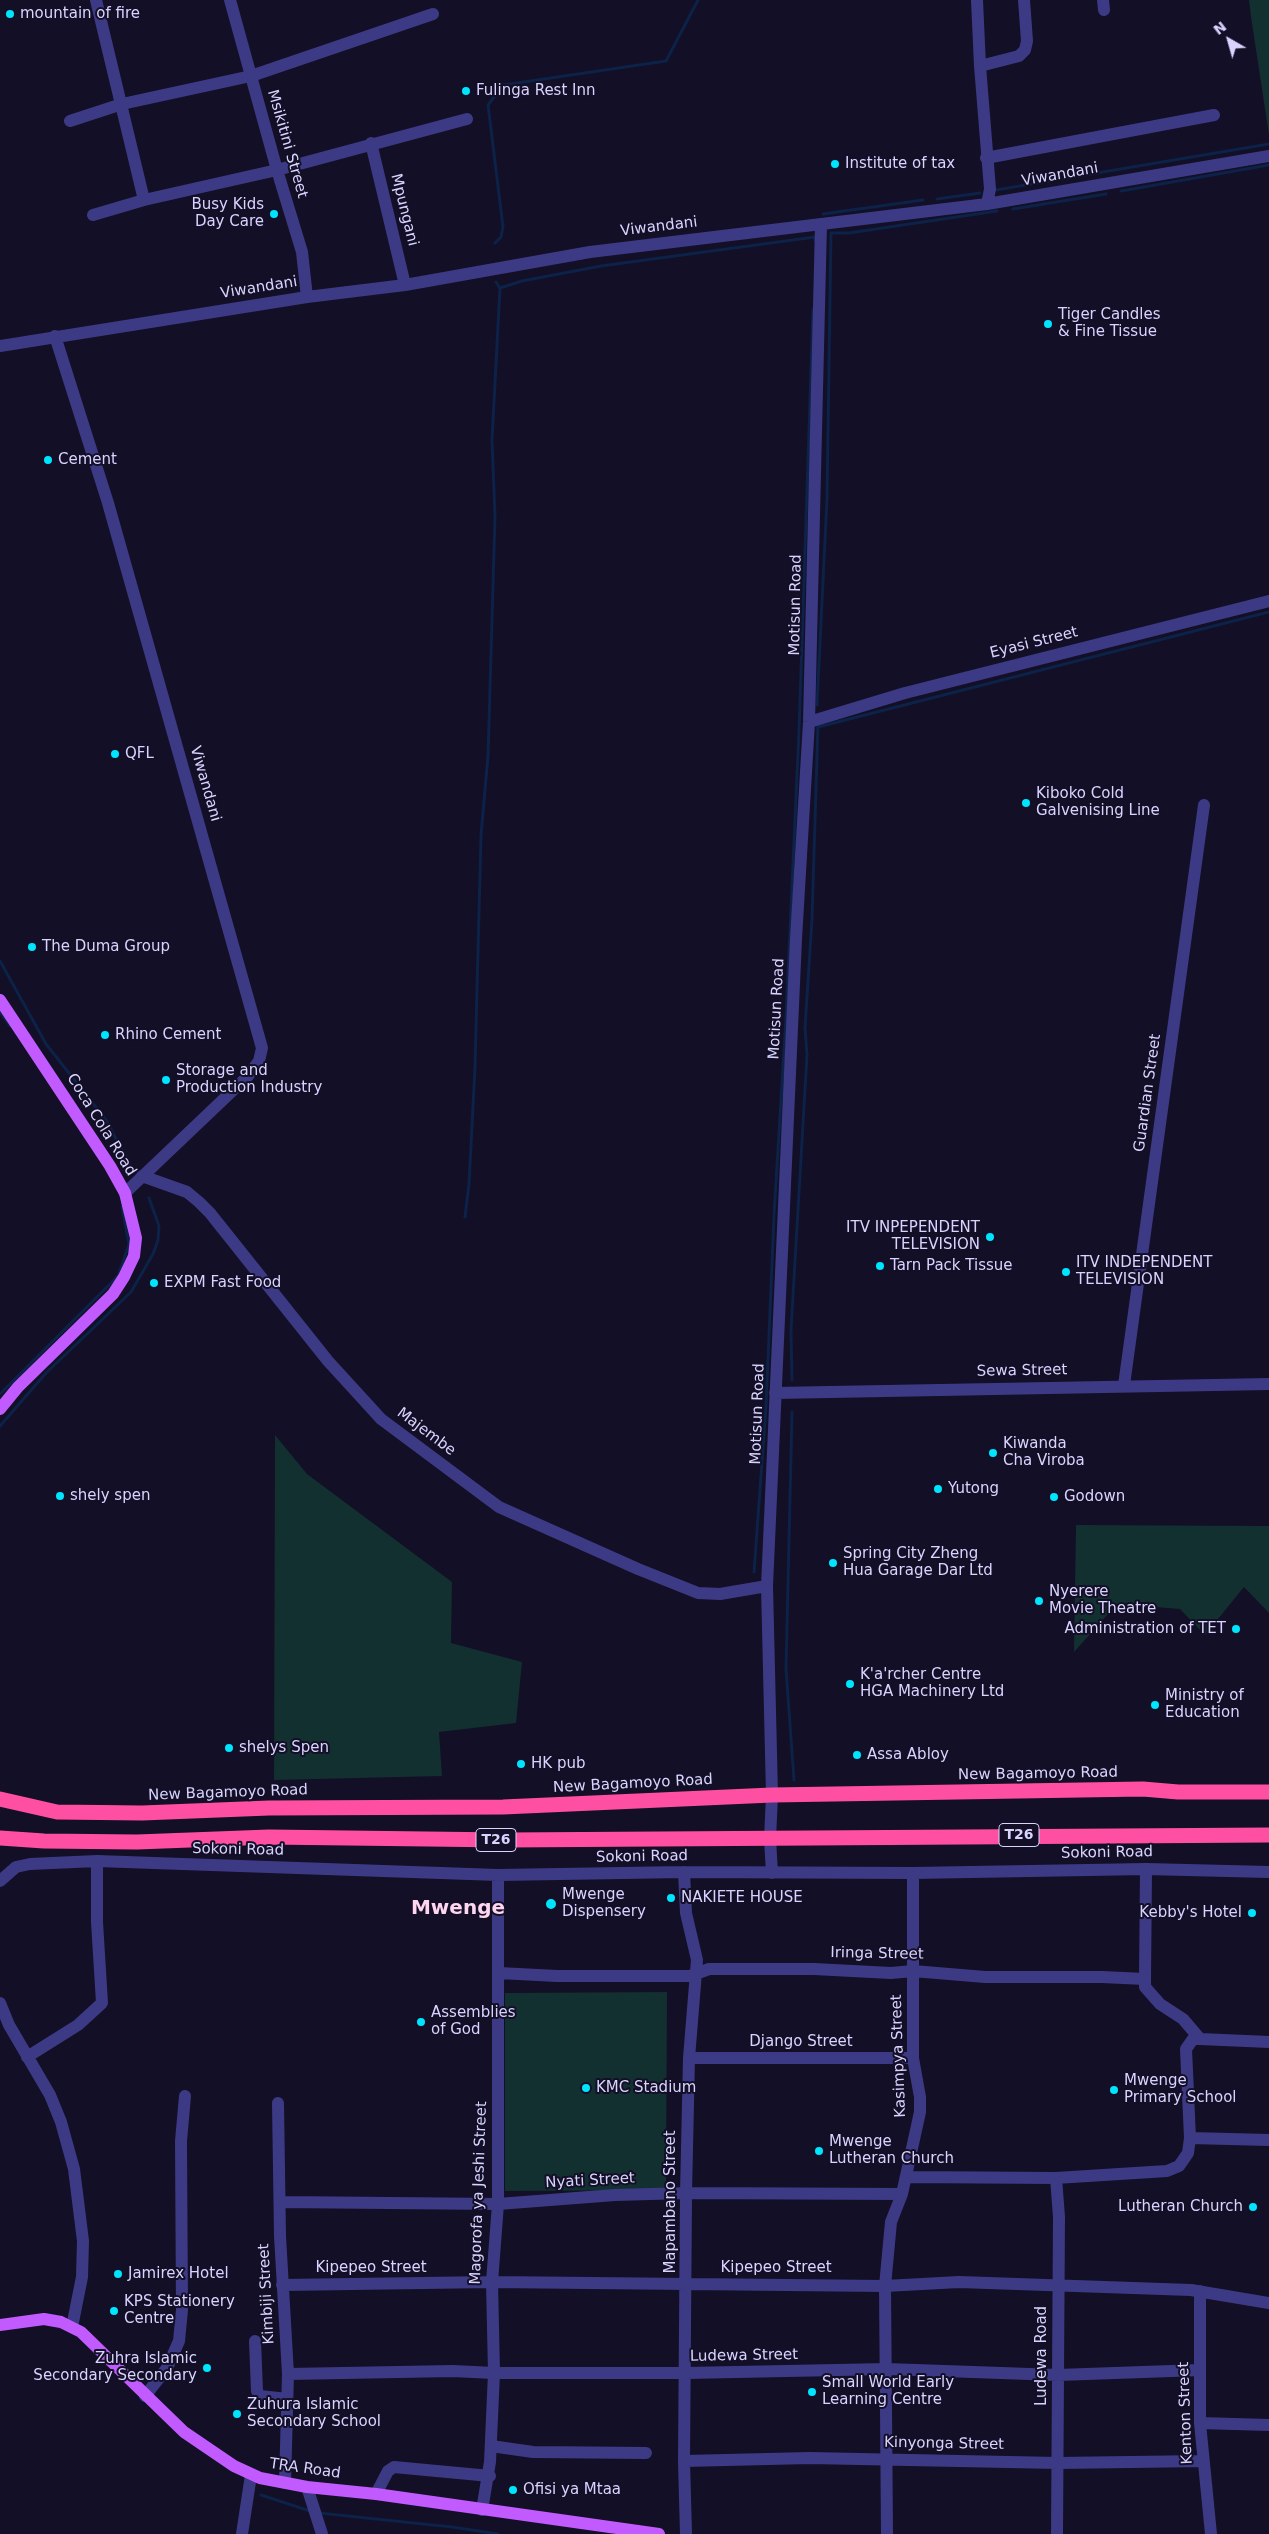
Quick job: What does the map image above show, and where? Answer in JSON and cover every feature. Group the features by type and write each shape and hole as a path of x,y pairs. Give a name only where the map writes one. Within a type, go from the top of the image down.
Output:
{"highway":[{"name":"New Bagamoyo Road","path":"0,1799 57,1812 142,1813 269,1808 503,1807 772,1795 1143,1790 1269,1792"},
{"name":"T26","path":"0,1838 44,1841 137,1842 223,1838 770,1839 1269,1834"},
{"path":"0,1845 44,1841"}],"main road":[{"name":"Coca Cola Road","path":"0,1000 83,1122 125,1193 136,1238 134,1256 124,1277 112,1294 18,1387 0,1408"},
{"path":"0,2317 18,2322"},
{"name":"TRA Road","path":"0,2325 44,2319 55,2320 72,2327 95,2344 145,2396 196,2441 251,2475 307,2487 376,2494 659,2534"}],"street":[{"path":"96,0 144,200"},
{"name":"Msikitini Street","path":"230,0 277,170 302,252 307,297"},
{"path":"977,0 986,158 990,189 987,204"},
{"path":"980,66 1019,56 1025,50 1024,0"},
{"path":"70,121 122,104 251,76 433,14"},
{"path":"986,158 1214,115"},
{"path":"93,215 144,200 277,170 371,143 467,119"},
{"name":"Mpungani","path":"371,143 405,285"},
{"name":"Viwandani","path":"0,346 307,297 405,285 590,252 987,204 1269,156"},
{"name":"Motisun Road","path":"772,1873 767,1586 809,722 821,224"},
{"name":"Viwandani","path":"54,336 108,503 262,1048 259,1061 248,1076 125,1193"},
{"name":"Eyasi Street","path":"809,722 905,693 1269,601"},
{"name":"Guardian Street","path":"1124,1385 1204,805"},
{"name":"Majembe","path":"142,1176 187,1192 199,1202 210,1213 337,1372 381,1419 498,1507 646,1573 698,1593 720,1594 767,1586"},
{"name":"Sewa Street","path":"775,1393 1124,1385 1269,1384"},
{"path":"27,2057 78,2025 102,2003 97,1922 97,1861"},
{"name":"Sokoni Road","path":"0,1881 16,1867 46,1862 97,1861 498,1875 684,1872 913,1873 1146,1869 1269,1872"},
{"path":"1146,1869 1145,1987 1160,2004 1183,2019 1200,2039"},
{"name":"Mapambano Street","path":"684,1872 686,1913 696,1955 689,2058 686,2193 684,2461 686,2534"},
{"name":"Kasimpya Street","path":"887,2534 885,2286 891,2222 902,2194 920,2112 920,2097 913,2058 913,1873"},
{"name":"Magorofa ya Jeshi Street","path":"482,2510 490,2476 494,2373 492,2282 498,2204 498,1875"},
{"name":"Iringa Street","path":"499,1973 557,1976 694,1976 709,1969 814,1969 892,1973 913,1971 985,1977 1144,1979"},
{"path":"0,2003 9,2026 50,2096 60,2122 78,2193 83,2241 82,2277 72,2327"},
{"path":"906,2177 1056,2178 1167,2171 1179,2166 1184,2160 1190,2138 1186,2049 1193,2040 1269,2042"},
{"name":"Django Street","path":"689,2058 913,2058"},
{"path":"145,2396 167,2368 179,2341 182,2310 181,2141 185,2096"},
{"name":"Kimbiji Street","path":"278,2103 282,2284 288,2374 285,2483"},
{"path":"1190,2138 1269,2140"},
{"name":"Ludewa Road","path":"1056,2178 1059,2284 1057,2534"},
{"name":"Nyati Street","path":"280,2202 498,2204 686,2193 902,2194"},
{"name":"Kipepeo Street","path":"282,2284 492,2282 686,2285 784,2283 885,2286 959,2282 1059,2284 1200,2291 1269,2303"},
{"name":"Kenton Street","path":"1200,2291 1200,2423 1211,2534"},
{"path":"255,2341 257,2391 260,2396 287,2399"},
{"name":"Ludewa Street","path":"288,2374 453,2371 494,2373 686,2373 887,2369 1058,2375 1200,2370"},
{"path":"1200,2423 1269,2425"},
{"path":"491,2446 532,2452 646,2453"},
{"name":"Kinyonga Street","path":"684,2461 773,2458 1058,2463 1203,2461"},
{"path":"376,2494 388,2471 394,2467 490,2476"},
{"path":"242,2534 251,2475"},
{"path":"307,2487 322,2534"}],"green space":[{"path":"1249,0 1269,0 1269,135 1251,17"},
{"path":"275,1435 307,1474 452,1582 451,1643 522,1662 516,1723 439,1732 442,1776 274,1780"},
{"path":"1076,1525 1269,1526 1269,1613 1244,1587 1205,1635 1180,1609 1117,1604 1074,1652"},
{"name":"KMC Stadium","path":"667,1992 666,2190 505,2191 505,1993"}],"waterway":[{"path":"495,243 501,237 503,227 488,105 503,85 666,61 698,0"},
{"path":"996,190 1269,144"},
{"path":"1121,191 1269,165"},
{"path":"937,199 980,193"},
{"path":"1013,209 1106,194"},
{"path":"823,214 923,200"},
{"path":"817,705 827,499 831,233 849,233 997,211"},
{"path":"500,288 522,281 601,266 815,237 815,240"},
{"path":"465,1217 469,1184 475,1067 481,835 488,756 495,516 492,440 500,288 496,282"},
{"path":"754,1572 766,1407 774,1215 786,1018 799,732 813,309"},
{"path":"818,727 1269,612"},
{"path":"792,1380 791,1330 807,1055 805,1028 812,919 818,722"},
{"path":"0,961 46,1044 106,1120 134,1172"},
{"path":"0,1012 10,1026"},
{"path":"0,1426 46,1373 131,1292 153,1254 158,1240 159,1226 149,1198"},
{"path":"0,1394 118,1276 129,1244 122,1207"},
{"path":"792,1412 786,1669 794,1780"},
{"path":"261,2495 310,2511"},
{"path":"319,2513 452,2527 498,2534"}],"place":[{"name":"mountain of fire","path":"10,14"},
{"name":"Fulinga Rest Inn","path":"466,91"},
{"name":"Institute of tax","path":"835,164"},
{"name":"Busy Kids Day Care","path":"274,214"},
{"name":"Tiger Candles & Fine Tissue","path":"1048,324"},
{"name":"Cement","path":"48,460"},
{"name":"QFL","path":"115,754"},
{"name":"Kiboko Cold Galvenising Line","path":"1026,803"},
{"name":"The Duma Group","path":"32,947"},
{"name":"Rhino Cement","path":"105,1035"},
{"name":"Storage and Production Industry","path":"166,1080"},
{"name":"ITV INPEPENDENT TELEVISION","path":"990,1237"},
{"name":"Tarn Pack Tissue","path":"880,1266"},
{"name":"ITV INDEPENDENT TELEVISION","path":"1066,1272"},
{"name":"EXPM Fast Food","path":"154,1283"},
{"name":"Kiwanda Cha Viroba","path":"993,1453"},
{"name":"Yutong","path":"938,1489"},
{"name":"shely spen","path":"60,1496"},
{"name":"Godown","path":"1054,1497"},
{"name":"Spring City Zheng Hua Garage Dar Ltd","path":"833,1563"},
{"name":"Nyerere Movie Theatre","path":"1039,1601"},
{"name":"Administration of TET","path":"1236,1629"},
{"name":"K'a'rcher Centre HGA Machinery Ltd","path":"850,1684"},
{"name":"Ministry of Education","path":"1155,1705"},
{"name":"shelys Spen","path":"229,1748"},
{"name":"Assa Abloy","path":"857,1755"},
{"name":"HK pub","path":"521,1764"},
{"name":"NAKIETE HOUSE","path":"671,1898"},
{"name":"Mwenge Dispensery","path":"551,1904"},
{"name":"Kebby's Hotel","path":"1252,1913"},
{"name":"Assemblies of God","path":"421,2022"},
{"name":"KMC Stadium","path":"586,2088"},
{"name":"Mwenge Primary School","path":"1114,2090"},
{"name":"Mwenge Lutheran Church","path":"819,2151"},
{"name":"Lutheran Church","path":"1253,2207"},
{"name":"Jamirex Hotel","path":"118,2274"},
{"name":"KPS Stationery Centre","path":"114,2311"},
{"name":"Zuhra Islamic Secondary Secondary","path":"207,2368"},
{"name":"Small World Early Learning Centre","path":"812,2392"},
{"name":"Zuhura Islamic Secondary School","path":"237,2414"},
{"name":"Ofisi ya Mtaa","path":"513,2490"}],"district":[{"name":"Mwenge","path":"458,1909"}]}
